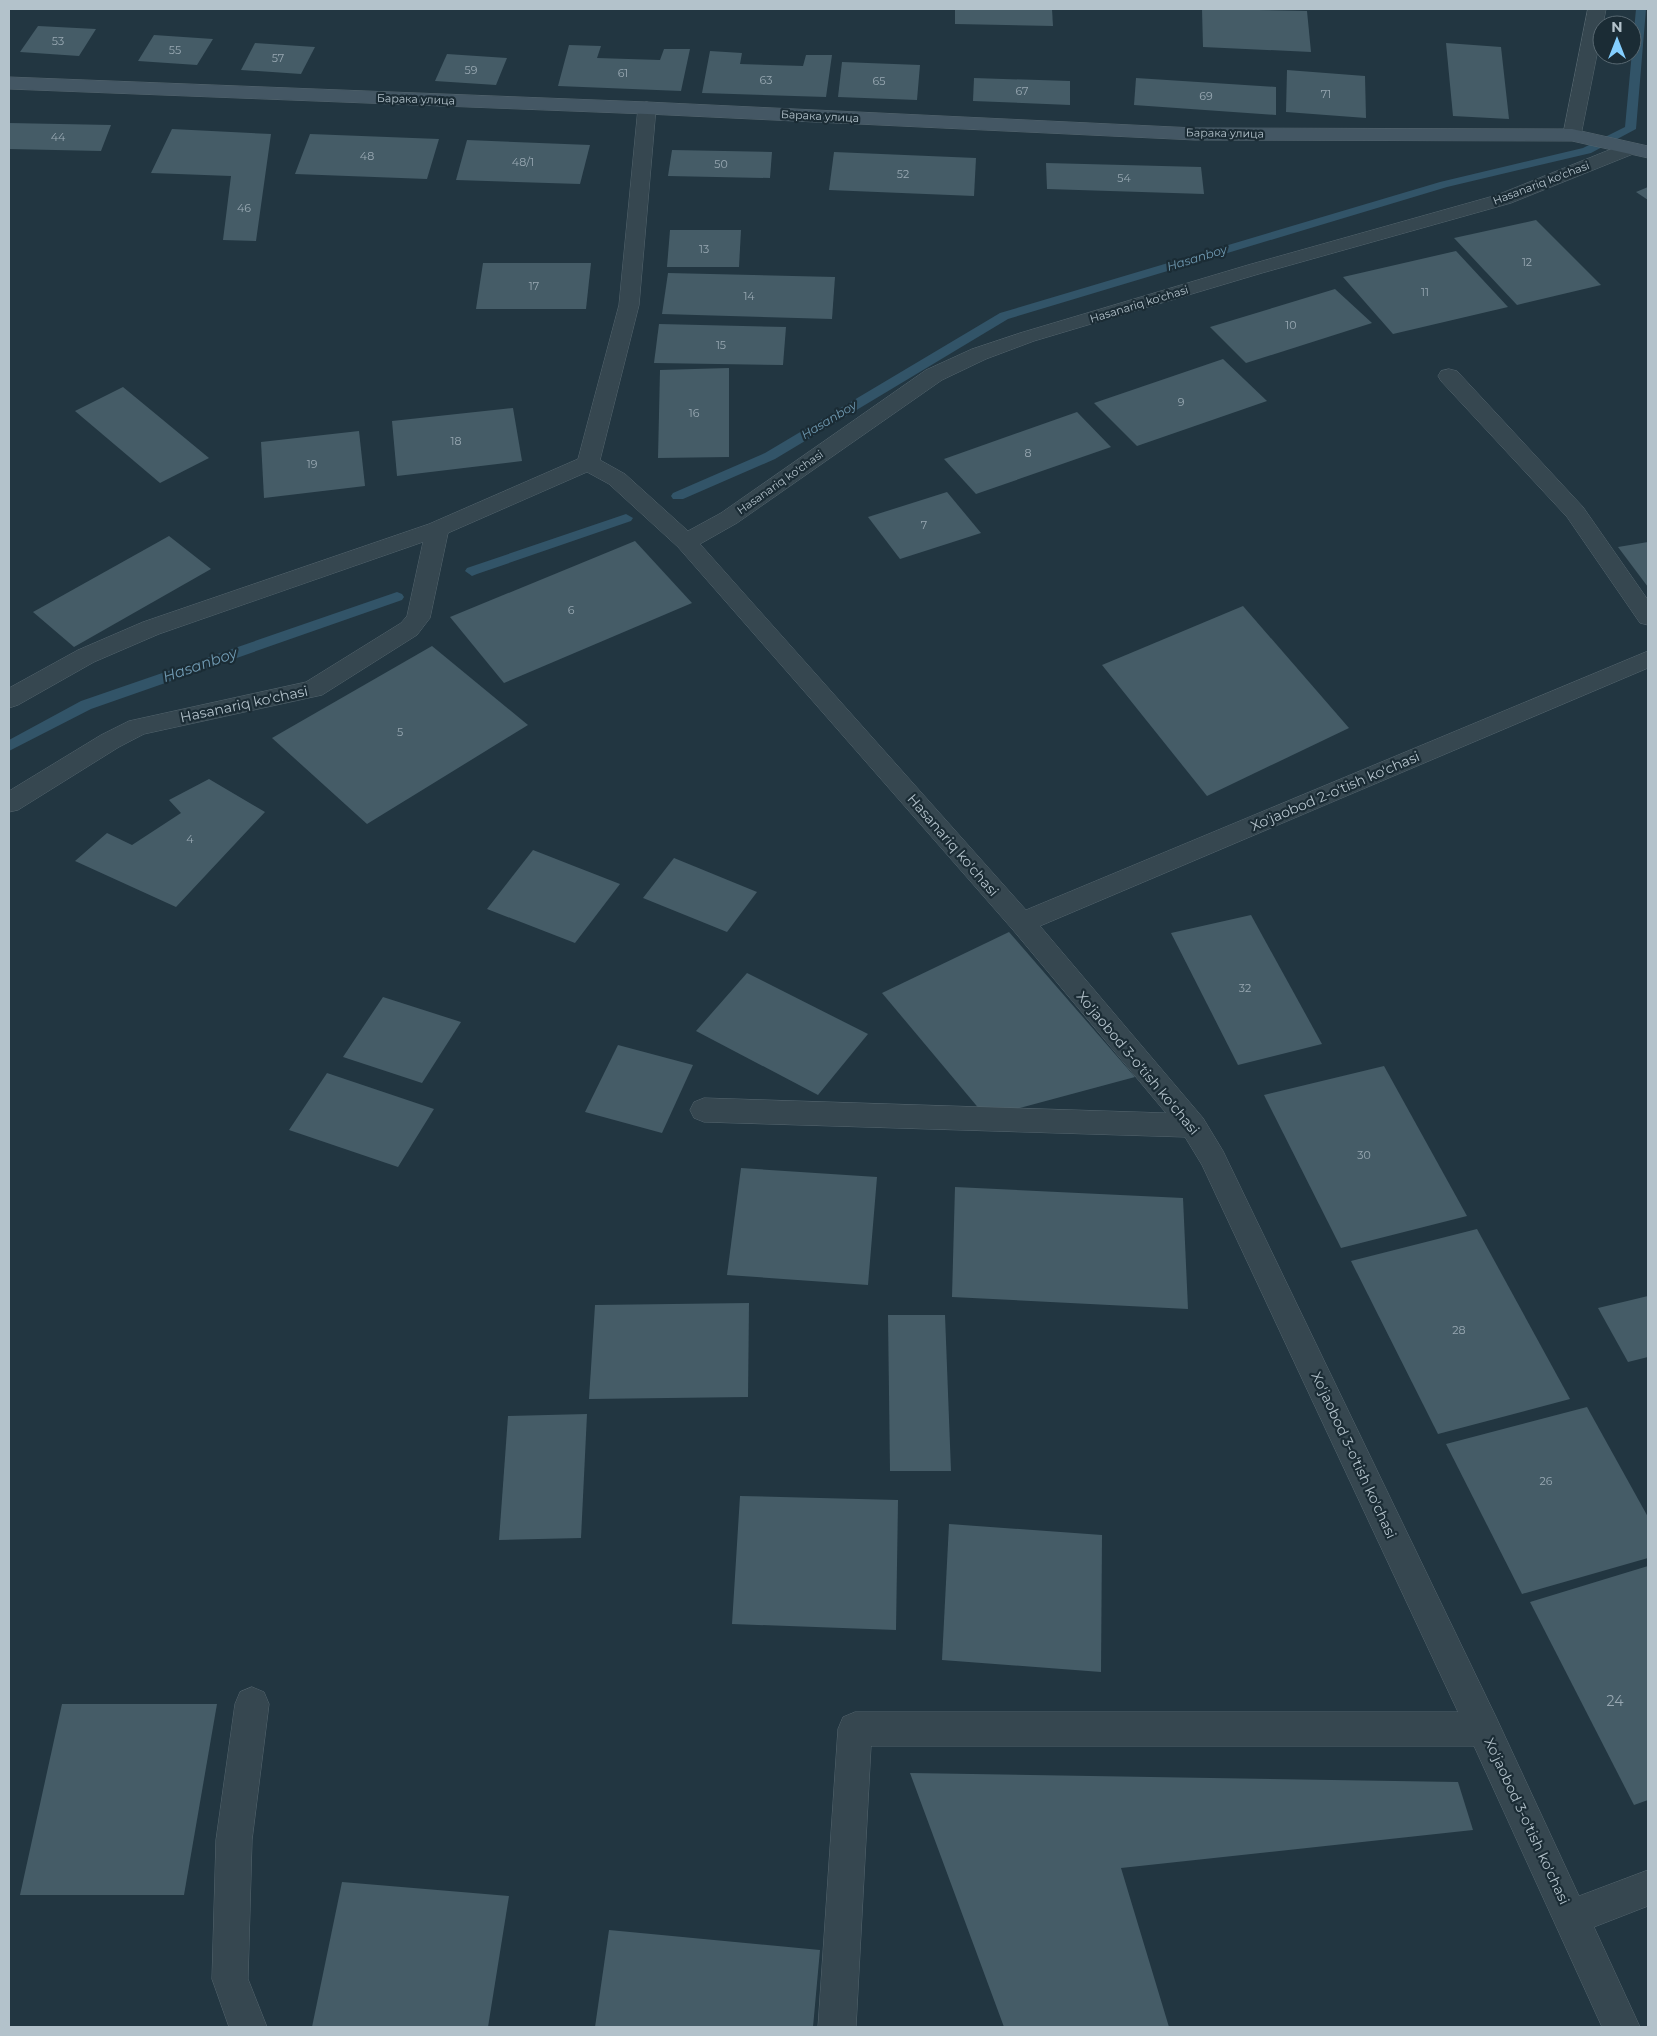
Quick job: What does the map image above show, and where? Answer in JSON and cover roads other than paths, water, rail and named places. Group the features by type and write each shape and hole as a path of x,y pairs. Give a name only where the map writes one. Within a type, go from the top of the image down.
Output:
{"main road":[{"name":"Барака улица","path":"9,83 647,108 1195,134 1578,136 1640,150"}],"street":[{"path":"1578,136 1597,9"},
{"path":"9,699 86,656 151,628 437,529 588,463 629,304 647,108"},
{"name":"Hasanariq ko'chasi","path":"686,542 729,518 934,375 979,354 1027,337 1246,272 1504,199 1640,150"},
{"path":"1449,376 1575,512 1648,617"},
{"name":"Hasanariq ko'chasi","path":"588,463 617,479 686,542 1022,924"},
{"name":"Hasanariq ko'chasi","path":"9,803 110,741 138,727 313,689 410,629 418,618 437,529"},
{"name":"Xo'jaobod 2-o'tish ko'chasi","path":"1022,924 1648,659"},
{"name":"Xo'jaobod 3-o'tish ko'chasi","path":"1022,924 1193,1126 1213,1159 1484,1729 1572,1917 1620,2027"},
{"path":"704,1110 1193,1126"},
{"path":"248,2027 230,1979 234,1840 252,1704"},
{"path":"837,2027 855,1729 1484,1729"},
{"path":"1572,1917 1648,1888"}],"waterway":[{"name":"Hasanboy","path":"678,496 770,456 1004,316 1444,184 1587,151 1630,129 1641,9"},
{"name":"Hasanboy","path":"472,571 626,518"},
{"name":"Hasanboy","path":"9,746 86,705 397,597"}]}
